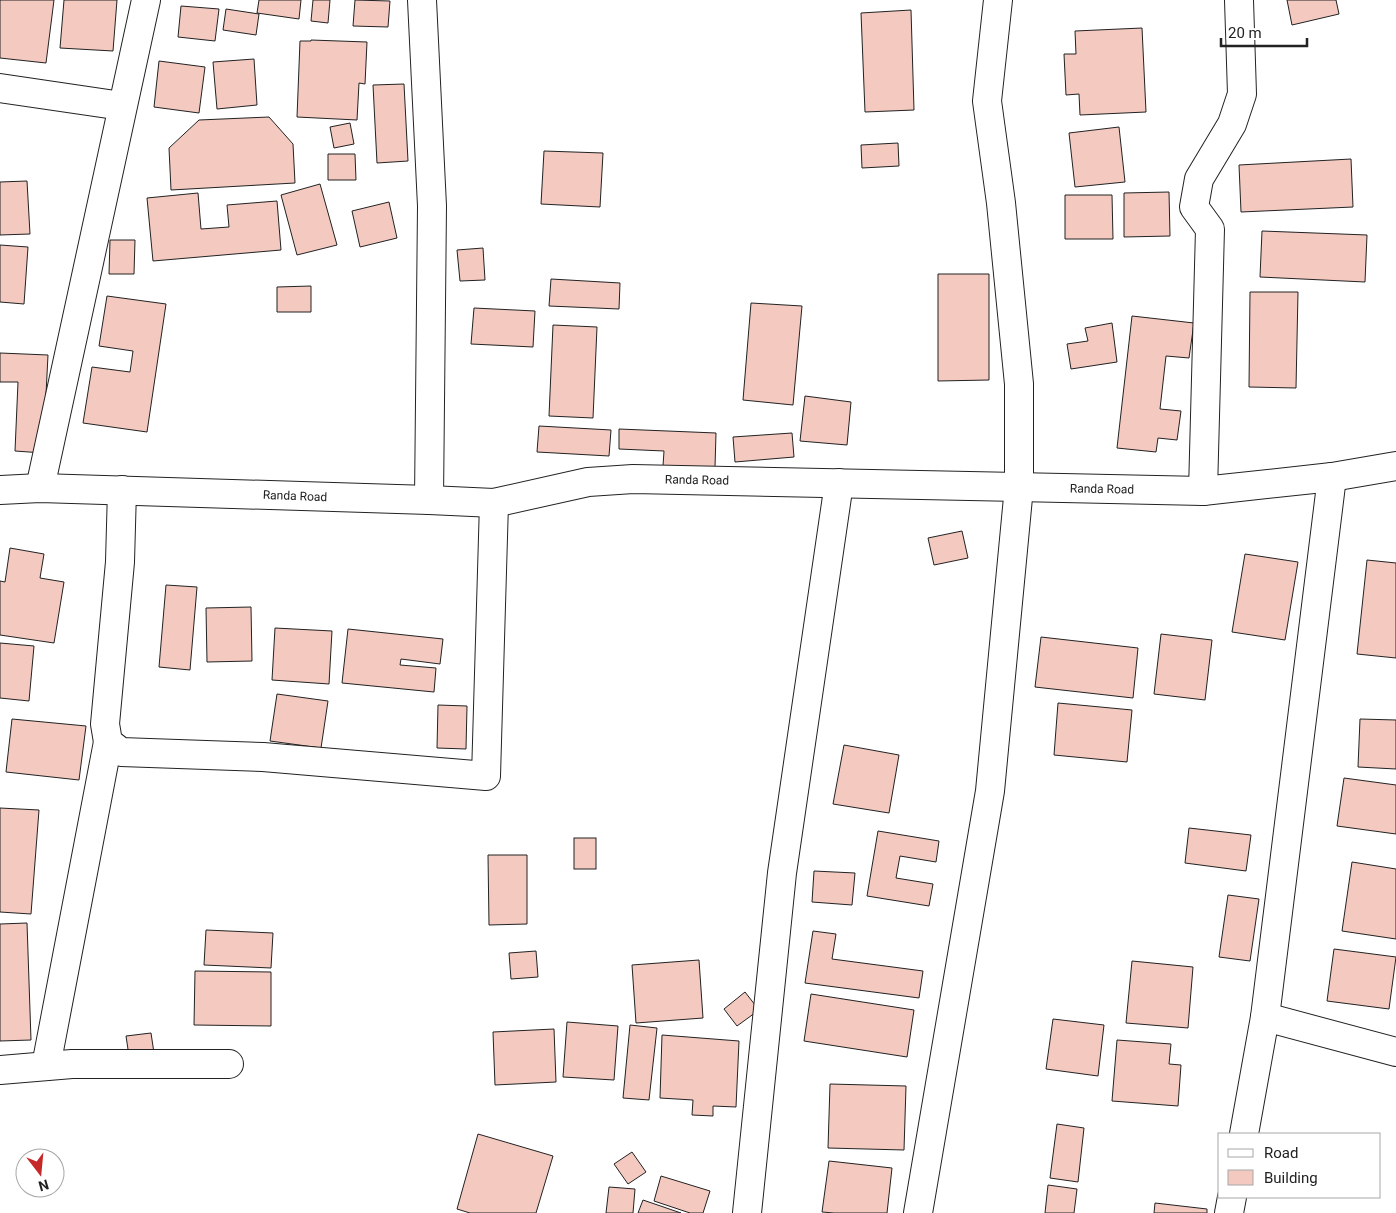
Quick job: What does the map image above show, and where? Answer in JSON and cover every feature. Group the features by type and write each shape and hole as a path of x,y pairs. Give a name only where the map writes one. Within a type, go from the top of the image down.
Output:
{"street":[{"path":"40,488 146,0"},
{"path":"422,0 432,206 429,500"},
{"path":"918,1213 990,790 1019,487 1019,384 1001,203 987,102 998,0"},
{"path":"1203,491 1210,229 1194,207 1200,179 1232,124 1242,94 1239,0"},
{"path":"0,88 122,106"},
{"name":"Randa Road","path":"0,490 40,488 122,490 429,500 494,504 588,482 633,479 1203,491 1332,477 1396,466"},
{"path":"1244,1133 1265,1017 1332,477"},
{"path":"747,1213 782,873 839,483"},
{"path":"46,1066 108,742 105,724 120,562 122,490"},
{"path":"108,742 121,752 263,757 486,776 494,504"},
{"path":"1265,1017 1396,1052"},
{"path":"0,1070 72,1064 229,1064"},
{"path":"1229,1213 1232,1198"}],"building":[{"path":"0,0 54,0 46,63 0,58"},
{"path":"64,0 117,0 113,51 60,48"},
{"path":"259,0 301,0 299,19 257,13"},
{"path":"313,0 330,0 328,23 311,21"},
{"path":"355,0 390,1 388,27 353,26"},
{"path":"1287,0 1336,0 1339,14 1292,25"},
{"path":"181,6 219,9 215,41 178,37"},
{"path":"226,9 259,14 256,35 223,30"},
{"path":"911,10 914,110 865,112 861,13"},
{"path":"1142,28 1146,112 1080,115 1079,94 1066,95 1064,54 1076,54 1075,31"},
{"path":"300,41 367,42 365,84 359,83 357,120 297,117"},
{"path":"254,59 257,105 217,109 213,62"},
{"path":"159,61 205,67 199,113 154,107"},
{"path":"404,84 408,161 377,163 373,85"},
{"path":"269,117 293,144 295,183 171,190 169,148 199,120"},
{"path":"350,123 354,144 334,148 330,127"},
{"path":"1119,127 1125,182 1075,187 1069,133"},
{"path":"898,143 899,166 862,168 861,145"},
{"path":"544,151 603,153 600,207 541,204"},
{"path":"328,154 355,154 356,180 328,180"},
{"path":"1351,159 1353,207 1241,212 1239,165"},
{"path":"27,181 30,234 0,235 0,182"},
{"path":"320,184 337,245 297,255 281,195"},
{"path":"1169,192 1170,236 1124,237 1124,193"},
{"path":"198,193 201,229 229,227 227,205 277,201 281,250 153,261 147,198"},
{"path":"1065,195 1112,195 1113,239 1065,239"},
{"path":"389,202 397,238 360,247 352,211"},
{"path":"1262,231 1367,235 1365,282 1260,277"},
{"path":"110,240 135,240 134,274 109,274"},
{"path":"0,245 28,247 24,304 0,302"},
{"path":"483,248 485,280 460,281 457,250"},
{"path":"938,274 989,274 989,380 938,381"},
{"path":"551,279 620,283 619,309 549,306"},
{"path":"311,286 311,312 277,312 277,287"},
{"path":"1250,292 1298,292 1296,388 1249,387"},
{"path":"107,296 166,304 147,432 83,423 92,367 130,372 133,351 99,346"},
{"path":"751,303 802,306 793,405 743,400"},
{"path":"474,308 535,311 533,347 471,344"},
{"path":"1132,316 1194,323 1189,358 1166,356 1160,409 1181,411 1177,440 1158,438 1156,452 1117,448"},
{"path":"1112,323 1117,362 1071,369 1067,344 1088,341 1085,328"},
{"path":"553,325 597,327 593,418 549,416"},
{"path":"0,353 48,355 43,453 15,451 18,382 0,382"},
{"path":"805,396 851,402 847,445 800,441"},
{"path":"539,426 611,430 609,456 537,452"},
{"path":"619,429 716,433 715,467 663,466 664,451 619,449"},
{"path":"792,433 794,457 735,462 733,437"},
{"path":"962,531 968,558 934,565 928,538"},
{"path":"10,548 44,554 40,578 64,582 54,643 0,635 0,581 5,582"},
{"path":"1245,554 1298,562 1285,640 1232,632"},
{"path":"1367,560 1396,563 1396,658 1357,654"},
{"path":"166,585 197,587 190,670 159,667"},
{"path":"251,607 252,661 207,662 206,608"},
{"path":"275,628 332,631 329,684 272,680"},
{"path":"348,629 443,639 440,664 401,659 400,665 436,668 434,692 342,683"},
{"path":"1161,634 1212,640 1205,700 1154,694"},
{"path":"1041,637 1138,648 1133,698 1035,687"},
{"path":"0,643 34,646 29,701 0,698"},
{"path":"277,694 328,701 321,748 270,741"},
{"path":"1058,703 1132,710 1127,762 1054,755"},
{"path":"438,705 467,706 466,749 437,748"},
{"path":"12,719 86,726 79,780 6,772"},
{"path":"1360,719 1396,720 1396,769 1358,767"},
{"path":"844,745 899,755 889,813 833,804"},
{"path":"1344,778 1396,785 1396,834 1337,826"},
{"path":"0,808 39,810 31,914 0,912"},
{"path":"1189,828 1251,835 1246,871 1185,863"},
{"path":"878,831 939,841 936,862 900,856 896,878 933,884 929,906 867,896"},
{"path":"574,838 596,838 596,869 574,869"},
{"path":"488,855 527,855 527,924 489,925"},
{"path":"1352,862 1396,869 1396,939 1342,931"},
{"path":"814,871 855,873 852,905 812,902"},
{"path":"1228,895 1259,899 1250,961 1219,957"},
{"path":"27,923 31,1040 0,1041 0,924"},
{"path":"206,930 273,933 271,968 204,965"},
{"path":"813,931 836,934 832,959 923,971 919,998 805,983"},
{"path":"1334,949 1396,957 1389,1009 1327,1001"},
{"path":"536,951 538,977 511,979 509,953"},
{"path":"699,960 703,1018 636,1023 632,965"},
{"path":"1132,961 1193,967 1188,1028 1126,1023"},
{"path":"195,971 271,972 271,1026 194,1025"},
{"path":"745,992 759,1010 737,1026 724,1009"},
{"path":"811,994 914,1010 907,1057 804,1041"},
{"path":"1053,1019 1104,1025 1098,1076 1046,1069"},
{"path":"567,1022 618,1026 614,1080 563,1077"},
{"path":"630,1025 657,1028 649,1100 623,1098"},
{"path":"554,1029 556,1082 495,1085 493,1032"},
{"path":"151,1033 154,1053 129,1056 126,1036"},
{"path":"662,1035 739,1041 736,1107 713,1106 713,1116 692,1115 693,1100 660,1098"},
{"path":"1117,1040 1171,1044 1169,1064 1181,1065 1178,1106 1112,1101"},
{"path":"830,1084 906,1086 904,1150 828,1148"},
{"path":"1057,1124 1084,1128 1078,1182 1050,1178"},
{"path":"478,1134 553,1156 536,1213 470,1213 457,1209"},
{"path":"632,1152 646,1172 628,1184 614,1164"},
{"path":"829,1161 892,1168 887,1213 822,1212"},
{"path":"661,1176 710,1191 703,1213 690,1213 654,1201"},
{"path":"1048,1185 1077,1189 1074,1213 1045,1213"},
{"path":"609,1187 635,1189 633,1213 606,1213"},
{"path":"643,1200 681,1213 638,1213"},
{"path":"1155,1203 1207,1209 1207,1213 1154,1213"}]}
